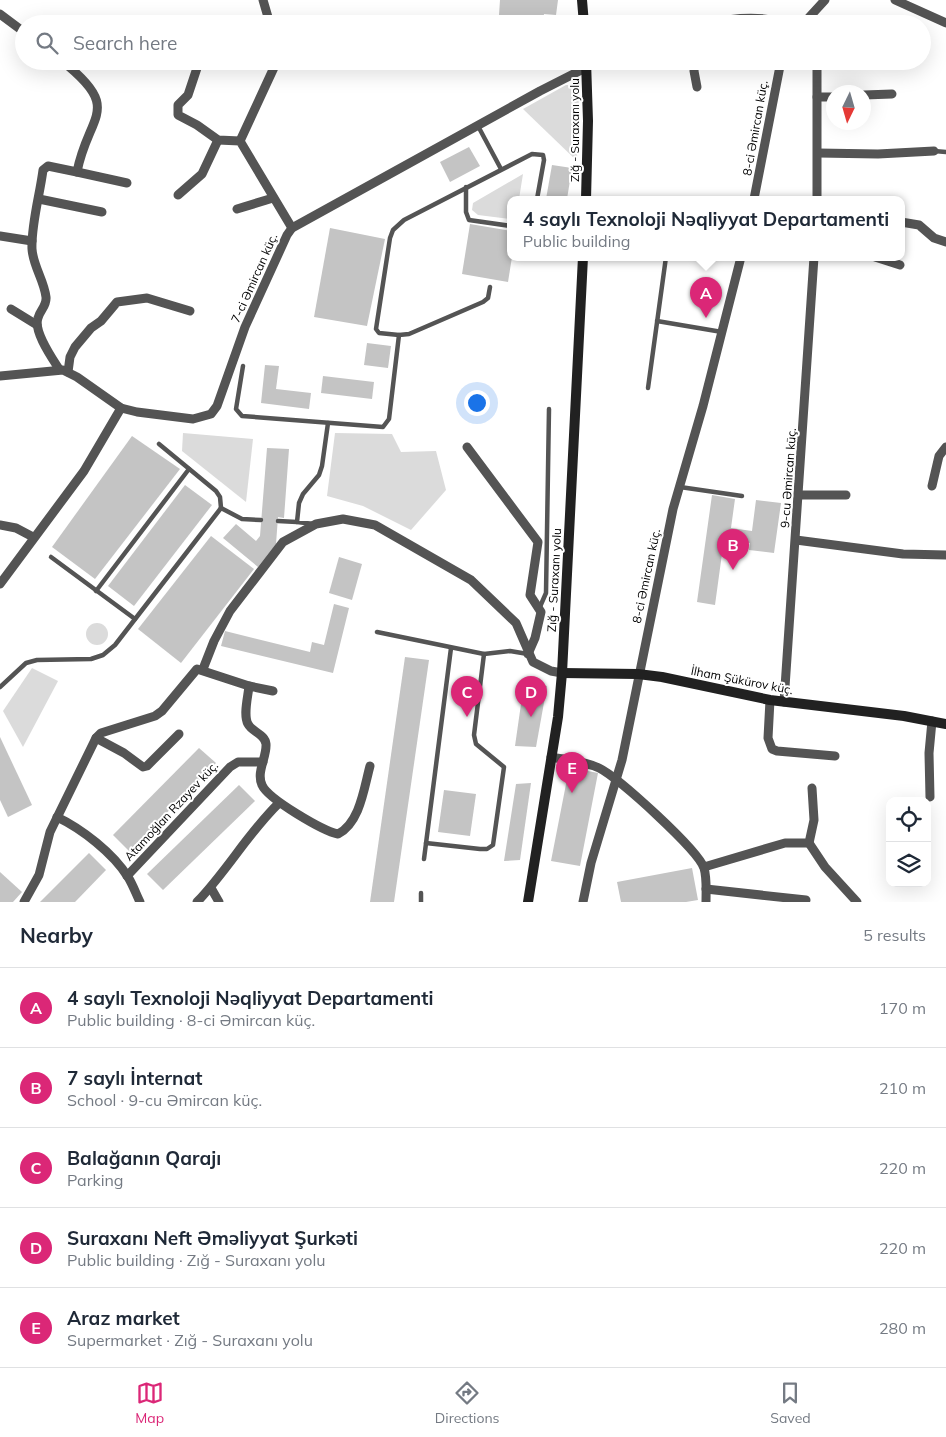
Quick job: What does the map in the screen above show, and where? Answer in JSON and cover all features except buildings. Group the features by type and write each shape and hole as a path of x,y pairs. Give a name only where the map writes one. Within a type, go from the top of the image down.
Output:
{"main road":[{"path":"582,0 583,15"},
{"name":"Zığ - Suraxanı yolu","path":"586,70 588,122 586,196"},
{"name":"Zığ - Suraxanı yolu","path":"528,902 562,673 583,261"},
{"name":"İlham Şükürov küç.","path":"562,673 638,674 685,681 770,700 904,716 946,724"}],"street":[{"path":"263,0 267,15"},
{"path":"895,0 927,15"},
{"path":"811,15 822,1"},
{"path":"0,14 15,25"},
{"path":"931,17 946,24"},
{"path":"74,70 97,99 99,113 95,126 83,147 77,172"},
{"path":"196,70 188,94 178,105 178,115 197,125 218,140 240,141"},
{"path":"240,141 274,70"},
{"name":"7-ci Əmircan küç.","path":"63,371 121,408 193,419 211,414 217,406 245,327 287,235 292,228 575,70"},
{"path":"694,70 698,86"},
{"name":"8-ci Əmircan küç.","path":"755,196 779,70"},
{"path":"817,70 817,196"},
{"path":"871,96 892,94"},
{"path":"817,97 826,97"},
{"path":"178,196 202,174 218,140"},
{"path":"240,141 292,228"},
{"path":"818,153 878,154 934,151"},
{"path":"63,371 43,342 37,325 37,318 46,303 46,296 34,262 32,241 43,170 48,166 126,183"},
{"path":"237,209 273,198"},
{"path":"39,200 102,212"},
{"path":"905,223 919,225 934,238 946,242"},
{"path":"0,236 32,241"},
{"name":"8-ci Əmircan küç.","path":"583,902 591,863 622,760 638,674 680,487 740,261"},
{"name":"9-cu Əmircan küç.","path":"784,702 814,261"},
{"path":"888,261 900,265"},
{"path":"63,371 75,347 91,328 101,322 117,302 147,298 190,311"},
{"path":"11,309 37,325"},
{"path":"0,376 63,371"},
{"path":"0,584 84,470 121,408"},
{"path":"467,447 538,542 530,595 540,609 541,618 528,654"},
{"path":"932,486 939,456 946,447"},
{"path":"798,495 846,495"},
{"path":"203,669 214,641 230,611 283,542 316,524 343,519 366,522 432,556 471,580 516,623 533,662 562,673"},
{"path":"0,524 16,528 33,537"},
{"path":"796,540 903,554 946,556"},
{"path":"24,902 39,875 46,844 57,817 96,738 108,730 154,716 162,711 192,671 203,669 249,686 272,691"},
{"path":"249,686 246,719 248,726 264,739 266,744 260,777 262,786 279,803 338,834 346,830 357,811 370,766"},
{"path":"770,700 768,738 772,749 777,752 835,756"},
{"path":"930,797 929,753 932,721"},
{"path":"96,738 124,753 143,767 147,766 180,734"},
{"path":"551,757 583,762 600,768 615,779 689,846 704,867 706,902"},
{"name":"Atamoğlan Rzayev küç.","path":"127,876 230,767 238,762 263,762"},
{"path":"812,788 814,820 809,843 825,867 857,902"},
{"path":"197,902 211,888 262,819 279,803"},
{"name":"Atamoğlan Rzayev küç.","path":"57,817 86,834 127,876 140,902"},
{"path":"704,867 785,843 809,843"},
{"path":"211,888 219,902"},
{"path":"706,889 806,900"}],"lane":[{"path":"477,125 501,169"},
{"path":"934,151 946,152"},
{"path":"490,287 488,298 483,302 409,334 379,333 376,329 390,238 394,230 404,220 532,154 543,155 537,196"},
{"path":"466,187 466,212 469,220 507,225"},
{"path":"648,388 665,261"},
{"path":"657,321 722,332"},
{"path":"243,366 236,409 242,416 383,427 387,424 399,335"},
{"path":"540,609 546,593 548,409"},
{"path":"297,522 299,503 303,494 319,475 322,466 328,423"},
{"path":"0,687 26,663 37,660 91,659 103,655 115,645 221,508 220,496 216,491 159,444"},
{"path":"96,591 189,469"},
{"path":"680,487 742,496"},
{"path":"221,508 242,519 261,520"},
{"path":"278,521 316,524"},
{"path":"51,557 134,620"},
{"path":"377,632 484,654 510,651 528,654"},
{"path":"424,859 451,648"},
{"path":"426,843 480,849 488,849 493,846 504,767 476,744 474,735 484,654"},
{"path":"421,893 421,902"}],"shaded area":[{"path":"566,85 573,85 579,93 577,161 523,109"},
{"path":"523,174 519,196 507,196 507,219 478,215 472,210 473,203"},
{"path":"183,433 253,439 246,502 182,451"},
{"path":"335,433 392,434 401,452 436,451 446,490 411,530 363,506 327,496"},
{"path":"97,623 105,626 108,634 105,642 97,645 89,642 86,634 89,626"},
{"path":"32,668 58,681 23,747 3,711"}],"place":[{"name":"4 saylı Texnoloji Nəqliyyat Departamenti","path":"706,318"},
{"name":"7 saylı İnternat","path":"733,570"},
{"name":"Balağanın Qarajı","path":"467,717"},
{"name":"Suraxanı Neft Əməliyyat Şurkəti","path":"531,717"},
{"name":"Araz market","path":"572,793"}]}
